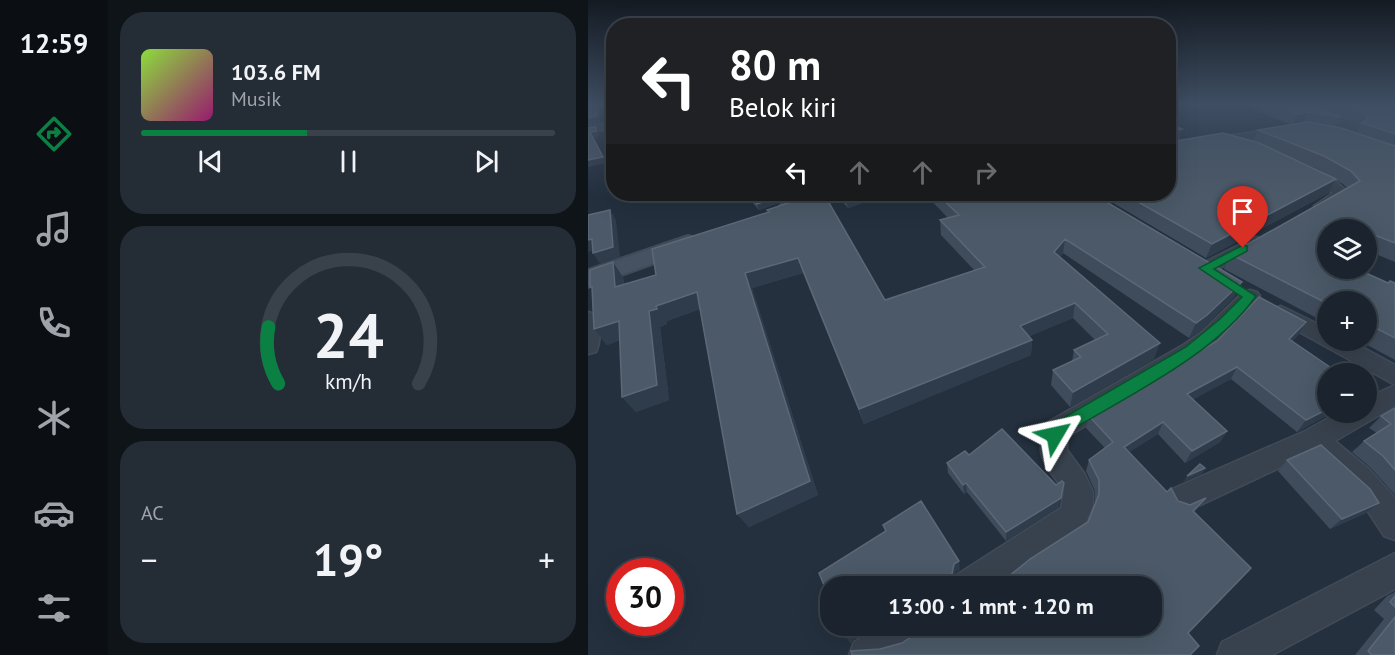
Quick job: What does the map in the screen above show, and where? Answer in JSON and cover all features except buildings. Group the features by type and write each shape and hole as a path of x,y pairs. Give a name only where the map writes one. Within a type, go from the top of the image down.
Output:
{"main road":[{"path":"764,217 796,201"},
{"path":"588,279 711,235"}],"street":[{"path":"1176,147 1219,139 1266,136"},
{"path":"1341,136 1395,155"},
{"path":"1219,139 1259,150"},
{"path":"1289,164 1329,183 1343,194 1308,214"},
{"path":"1205,268 1267,236"},
{"path":"1187,257 1317,333"},
{"path":"985,576 1072,519 1078,510 1080,495 1075,480 1053,455 1051,446 1057,430 1191,351 1210,337 1235,287"},
{"path":"588,320 588,346"},
{"path":"1349,351 1395,376"},
{"path":"1377,405 1395,395"},
{"path":"1182,499 1314,439 1343,423"},
{"path":"1314,439 1368,488 1387,510 1395,525"},
{"path":"1235,655 1395,569"},
{"path":"867,655 896,636"}],"route":[{"path":"1055,435 1057,430 1145,380 1210,337 1250,296 1205,268 1243,248"}]}
